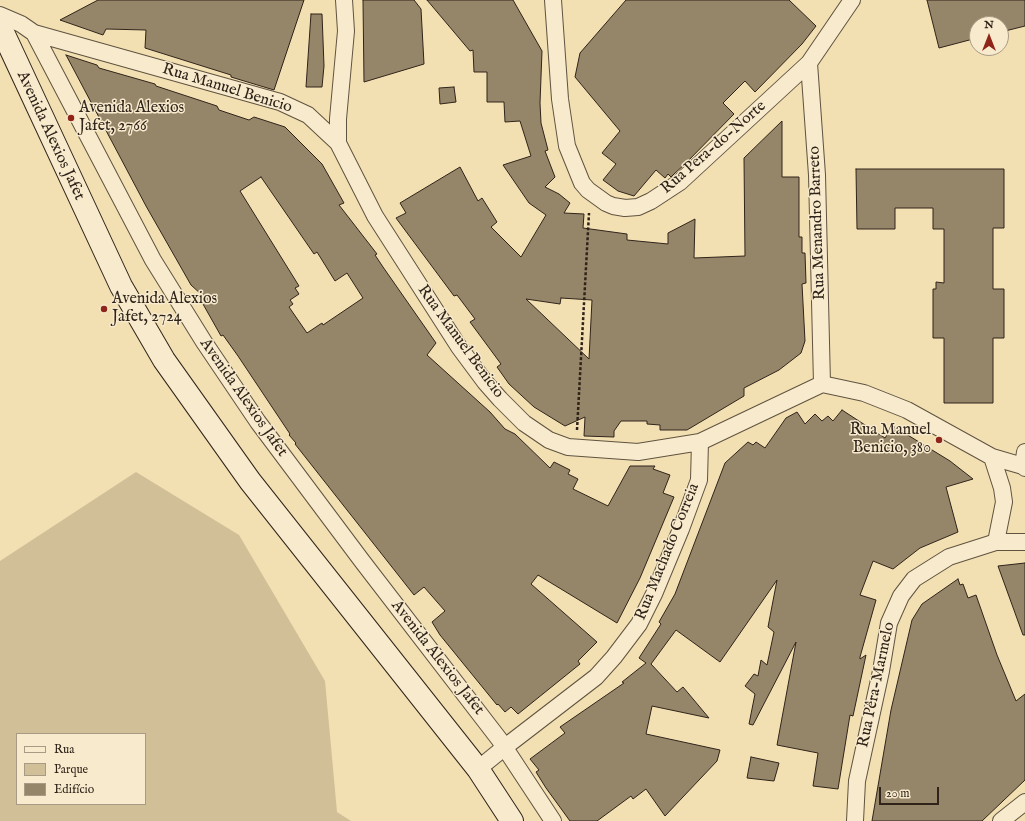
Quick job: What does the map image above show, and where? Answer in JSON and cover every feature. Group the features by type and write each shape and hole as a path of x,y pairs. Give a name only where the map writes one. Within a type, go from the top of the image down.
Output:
{"main road":[{"name":"Avenida Alexios Jafet","path":"0,26 121,286 164,360 250,481 478,769 512,821"}],"street":[{"path":"338,143 338,120 346,31 344,0"},
{"name":"Rua Pera-do-Norte","path":"554,1 560,99 567,146 582,183 593,195 613,206 625,208 638,206 651,200 680,182 810,63 852,0"},
{"path":"0,15 21,24 34,33"},
{"name":"Rua Manuel Benicio","path":"34,33 280,102 308,116 338,143 375,216 459,347 485,382 524,423 549,440 568,447 638,452 700,442 822,384"},
{"name":"Avenida Alexios Jafet","path":"34,33 153,260 204,342 258,422 300,479 505,747 553,821"},
{"name":"Rua Menandro Barreto","path":"810,63 818,175 822,384"},
{"path":"822,384 864,393 907,410 992,457 1024,462"},
{"name":"Rua Machado Correia","path":"505,747 596,677 614,657 639,624 654,594 681,529 698,480 700,442"},
{"path":"992,457 1002,488 1004,502 996,542"},
{"name":"Rua Pêra-Marmelo","path":"855,821 857,781 881,671 889,623 902,596 914,579 949,557 996,542 1025,542"},
{"path":"478,769 505,747"},
{"path":"1001,821 1025,802"}],"path":[{"path":"576,448 589,210 593,195"}],"green space":[{"path":"136,472 239,535 325,681 337,812 351,821 0,821 0,561"}],"building":[{"path":"98,0 304,0 274,90 145,48 146,30 106,29 103,35 60,20"},
{"path":"363,0 414,0 421,9 424,64 364,82"},
{"path":"427,0 513,0 542,51 540,103 541,123 548,150 545,151 555,177 545,187 559,194 570,203 564,213 584,214 583,228 627,234 627,240 668,244 668,233 695,219 694,258 745,256 744,158 782,121 782,177 799,177 799,237 802,237 802,253 805,253 806,283 802,284 805,341 801,353 779,370 744,388 744,396 687,430 660,430 660,425 647,424 647,421 621,421 614,431 614,437 584,436 585,417 565,426 534,407 509,384 497,367 501,364 470,322 475,319 457,295 454,296 396,218 406,213 400,203 460,167 478,201 482,198 497,222 491,227 521,257 546,215 529,203 503,165 531,156 520,121 505,122 504,102 487,102 487,72 474,72 473,50 470,51","holes":["561,298 592,300 589,359 526,299 560,304"]},
{"path":"626,0 789,0 816,26 802,44 755,92 745,81 723,103 734,114 685,164 671,177 668,174 665,178 656,170 634,196 618,191 603,180 616,164 602,153 620,131 575,77 580,53"},
{"path":"927,0 1025,0 1025,26 1009,30 1009,16 969,16 969,40 939,48"},
{"path":"311,14 322,14 324,66 322,87 306,87"},
{"path":"66,55 97,65 99,68 155,84 156,86 217,106 219,110 249,120 254,117 285,127 322,164 344,203 339,205 377,254 375,255 436,343 427,355 490,412 505,429 515,434 550,468 554,462 570,470 568,474 578,479 573,489 608,506 630,466 655,466 653,469 670,475 663,493 674,497 640,578 617,623 538,575 531,584 597,642 578,661 580,664 518,714 511,707 505,712 498,704 497,705 440,635 432,622 445,611 424,587 414,595 295,444 296,443 289,435 290,434 238,356 223,335 221,336 199,297 202,295 191,285 146,206","holes":["261,177 314,254 317,252 335,281 347,273 363,298 323,325 322,323 307,333 289,307 293,304 290,300 299,294 295,288 299,286 240,191"]},
{"path":"454,87 456,102 440,104 439,88"},
{"path":"856,169 1004,169 1004,228 993,228 993,289 1004,289 1004,338 993,338 993,403 944,403 944,338 933,338 933,289 936,289 936,282 944,283 944,229 933,229 933,208 895,208 895,229 857,229"},
{"path":"842,410 885,438 893,426 950,461 973,479 946,487 958,532 920,548 893,569 873,561 860,595 876,600 860,657 860,659 866,655 853,716 850,715 838,789 813,786 818,753 777,745 796,642 753,725 749,724 755,694 745,686 754,674 758,676 761,660 767,665 774,632 768,627 777,580 720,662 676,630 651,664 677,692 683,687 709,718 652,706 646,734 720,750 717,761 665,816 646,789 633,799 631,796 597,821 570,821 546,788 536,772 539,770 530,759 565,733 560,727 624,683 622,682 646,663 639,658 661,624 659,622 675,594 725,463 748,442 753,445 756,442 765,448 786,418 797,412 805,424 815,414 822,421 828,416 833,421"},
{"path":"1025,563 1025,635 1023,635 998,566"},
{"path":"958,579 960,585 963,584 968,598 976,595 997,655 1016,701 1025,694 1025,780 982,821 872,821 891,710 912,620 922,604"},
{"path":"751,757 779,763 774,781 747,778"}],"place":[{"name":"Avenida Alexios Jafet, 2766","path":"71,118"},
{"name":"Avenida Alexios Jafet, 2724","path":"104,309"},
{"name":"Rua Manuel Benicio, 380","path":"939,440"}]}
